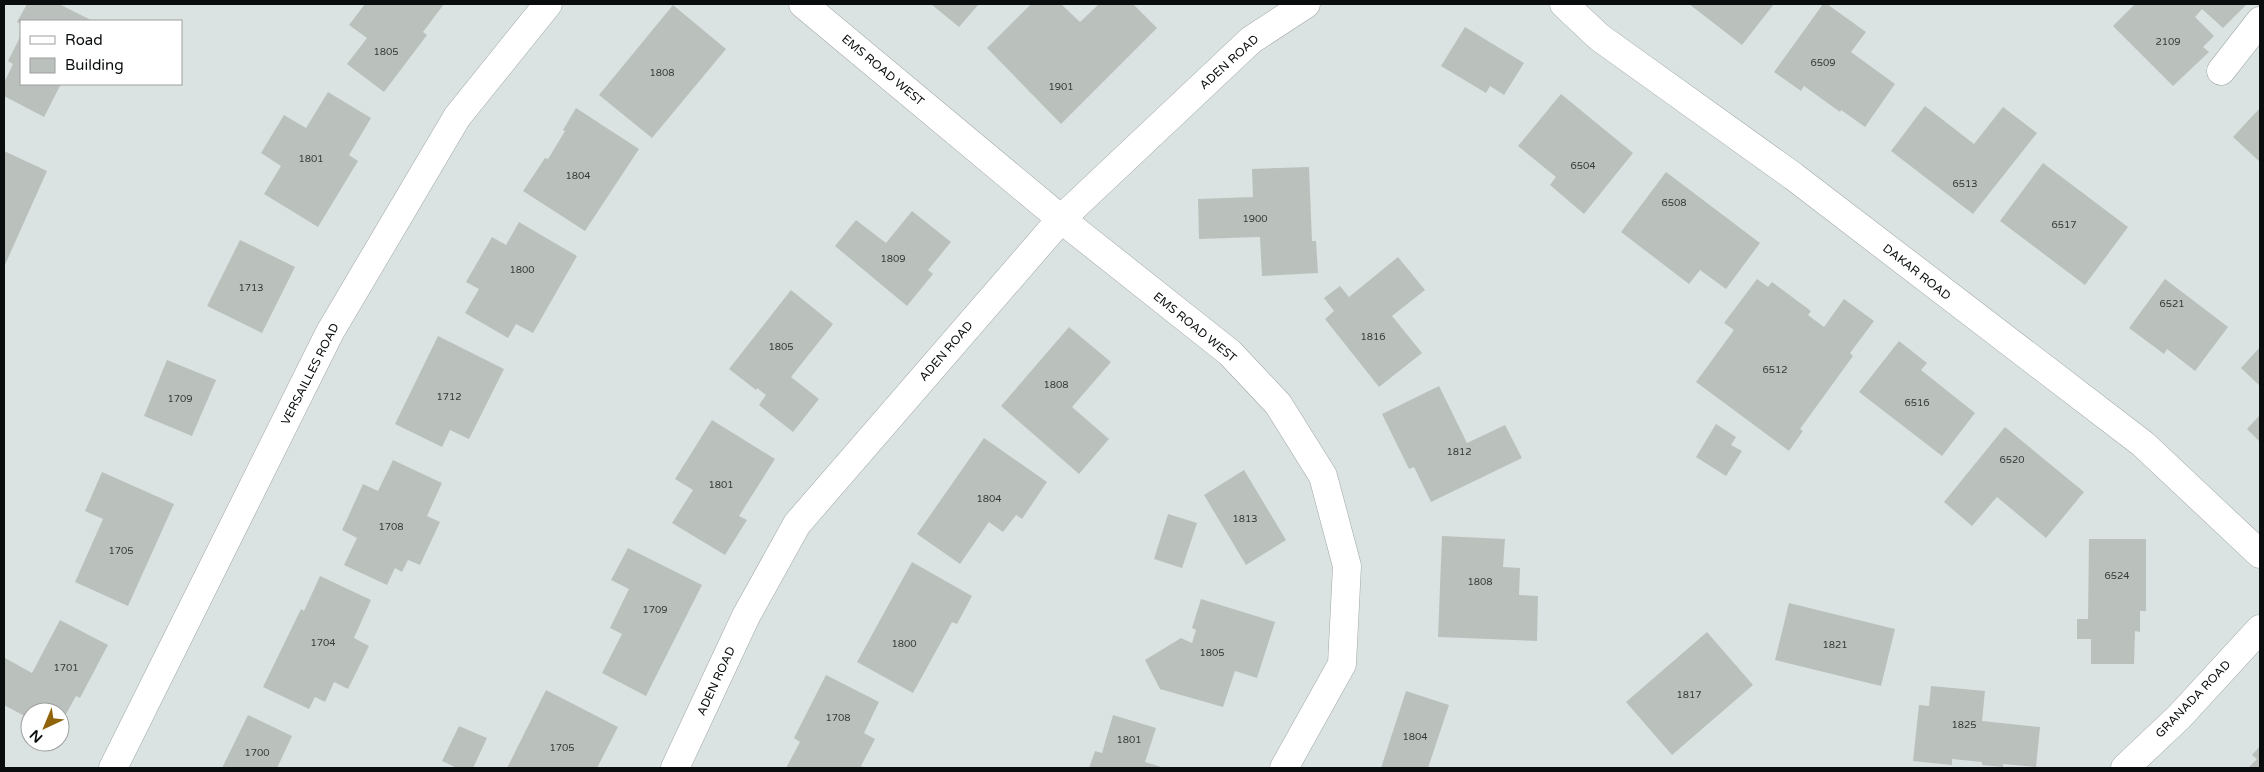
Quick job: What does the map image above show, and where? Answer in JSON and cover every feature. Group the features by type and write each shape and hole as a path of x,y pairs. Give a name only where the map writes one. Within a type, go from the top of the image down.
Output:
{"street":[{"name":"VERSAILLES ROAD","path":"113,768 330,332 457,117 548,4"},
{"name":"EMS ROAD WEST","path":"803,4 1061,220 1230,353 1278,404 1323,476 1347,566 1342,664 1284,768"},
{"name":"ADEN ROAD","path":"675,768 746,616 797,524 1061,220 1251,40 1306,4"},
{"name":"DAKAR ROAD","path":"1564,4 1599,36 1793,176 2143,444 2260,554"},
{"path":"2221,72 2260,21"},
{"name":"GRANADA ROAD","path":"2125,768 2179,717 2260,629"}],"building":[{"path":"27,4 59,4 91,20 20,20 20,24 17,22"},
{"path":"365,4 444,4 423,32 427,35 384,92 347,64 367,38 349,25"},
{"path":"931,4 979,4 959,27"},
{"path":"1031,4 1061,4 1080,22 1099,4 1133,4 1157,28 1061,124 987,48"},
{"path":"1689,4 1774,4 1742,45"},
{"path":"1823,4 1827,4 1866,32 1851,52 1895,84 1865,127 1804,86 1801,91 1774,72"},
{"path":"2135,4 2247,4 2223,28 2202,9 2195,17 2214,36 2203,47 2209,52 2173,86 2113,26"},
{"path":"673,5 726,49 652,138 599,95"},
{"path":"1465,27 1524,63 1504,95 1490,86 1486,93 1441,66"},
{"path":"20,37 20,85 60,85 44,117 4,96 4,83 13,64 8,61"},
{"path":"328,92 371,118 349,155 358,161 318,227 264,194 281,166 261,153 284,115 306,128"},
{"path":"1561,94 1633,153 1584,214 1550,185 1556,177 1518,146"},
{"path":"1925,106 1974,144 2003,107 2037,133 1973,214 1891,151"},
{"path":"576,108 639,149 585,231 523,191 545,158 548,159"},
{"path":"2260,108 2260,162 2233,137"},
{"path":"4,151 47,171 4,267"},
{"path":"2043,163 2128,227 2085,285 2000,221"},
{"path":"1309,167 1312,241 1316,241 1318,273 1262,276 1260,237 1199,239 1198,199 1253,197 1252,169"},
{"path":"1666,172 1760,243 1726,289 1700,270 1689,284 1621,232"},
{"path":"912,211 951,242 928,270 933,274 907,306 835,246 856,220 886,243"},
{"path":"519,222 577,256 533,333 516,324 508,338 465,313 479,289 466,282 492,237 506,245"},
{"path":"240,240 295,267 262,333 207,306"},
{"path":"1398,257 1425,290 1392,316 1422,353 1379,387 1325,319 1334,311 1324,298 1340,286 1349,297"},
{"path":"1757,279 1768,287 1772,282 1811,311 1808,315 1824,327 1844,299 1874,321 1850,353 1853,356 1800,429 1803,431 1789,451 1696,382 1734,330 1724,323"},
{"path":"2165,279 2228,327 2195,371 2167,349 2164,354 2129,328"},
{"path":"791,290 833,324 791,377 819,399 793,432 759,405 766,395 757,388 756,390 729,369"},
{"path":"1069,327 1111,362 1072,407 1109,439 1079,474 1001,406"},
{"path":"438,336 504,369 469,439 450,430 442,447 395,424"},
{"path":"1899,341 1927,363 1921,370 1975,413 1942,456 1859,392"},
{"path":"2260,347 2260,386 2241,368"},
{"path":"167,360 216,380 192,436 144,416"},
{"path":"1439,386 1467,443 1505,425 1522,458 1431,502 1414,467 1409,469 1382,414"},
{"path":"2260,415 2260,442 2247,429"},
{"path":"712,420 775,459 739,516 747,520 725,555 672,523 693,490 675,479"},
{"path":"1716,424 1736,437 1731,445 1742,451 1726,476 1696,457"},
{"path":"2005,427 2084,492 2046,538 1997,497 1972,526 1944,502"},
{"path":"984,438 1047,482 1022,519 1016,515 1003,532 989,522 960,564 917,534"},
{"path":"393,460 442,483 427,516 440,522 420,565 408,560 402,572 395,568 387,585 344,565 357,538 342,530 363,484 378,491"},
{"path":"1244,470 1286,540 1246,565 1204,495"},
{"path":"102,472 174,504 128,606 75,582 103,519 85,511"},
{"path":"1168,514 1197,523 1182,568 1154,559"},
{"path":"1442,536 1505,539 1503,567 1520,568 1519,595 1538,596 1537,641 1438,637"},
{"path":"2089,539 2146,539 2146,611 2140,611 2140,632 2135,631 2134,664 2091,664 2091,639 2077,639 2077,619 2088,619"},
{"path":"628,548 702,585 646,696 602,673 622,634 610,628 629,589 611,580"},
{"path":"912,562 972,596 957,624 952,622 913,693 857,662"},
{"path":"320,576 371,600 354,638 369,646 348,689 334,682 325,702 315,697 309,709 263,687 301,609 304,611"},
{"path":"1201,599 1275,622 1257,678 1235,671 1223,707 1160,689 1145,660 1181,638 1192,643 1196,630 1192,628"},
{"path":"1789,603 1895,629 1881,686 1775,660"},
{"path":"60,620 108,645 80,698 76,696 70,707 70,702 20,702 20,714 4,705 5,658 32,673"},
{"path":"1707,632 1753,685 1672,755 1626,702"},
{"path":"826,675 879,702 864,733 875,739 861,766 866,768 786,768 800,742 794,738"},
{"path":"1931,686 1985,691 1982,721 2040,727 2036,767 2003,764 2003,767 1982,765 1982,762 1952,759 1952,765 1913,761 1919,705 1929,706"},
{"path":"546,690 618,727 597,768 507,768"},
{"path":"1406,691 1449,705 1428,768 1381,768"},
{"path":"248,715 292,736 277,768 222,768"},
{"path":"1113,715 1156,728 1145,762 1165,768 1089,768 1095,751 1102,753"},
{"path":"459,726 487,738 473,768 457,768 442,761"},
{"path":"2260,746 2260,768 2248,768 2257,759 2252,755"}]}
